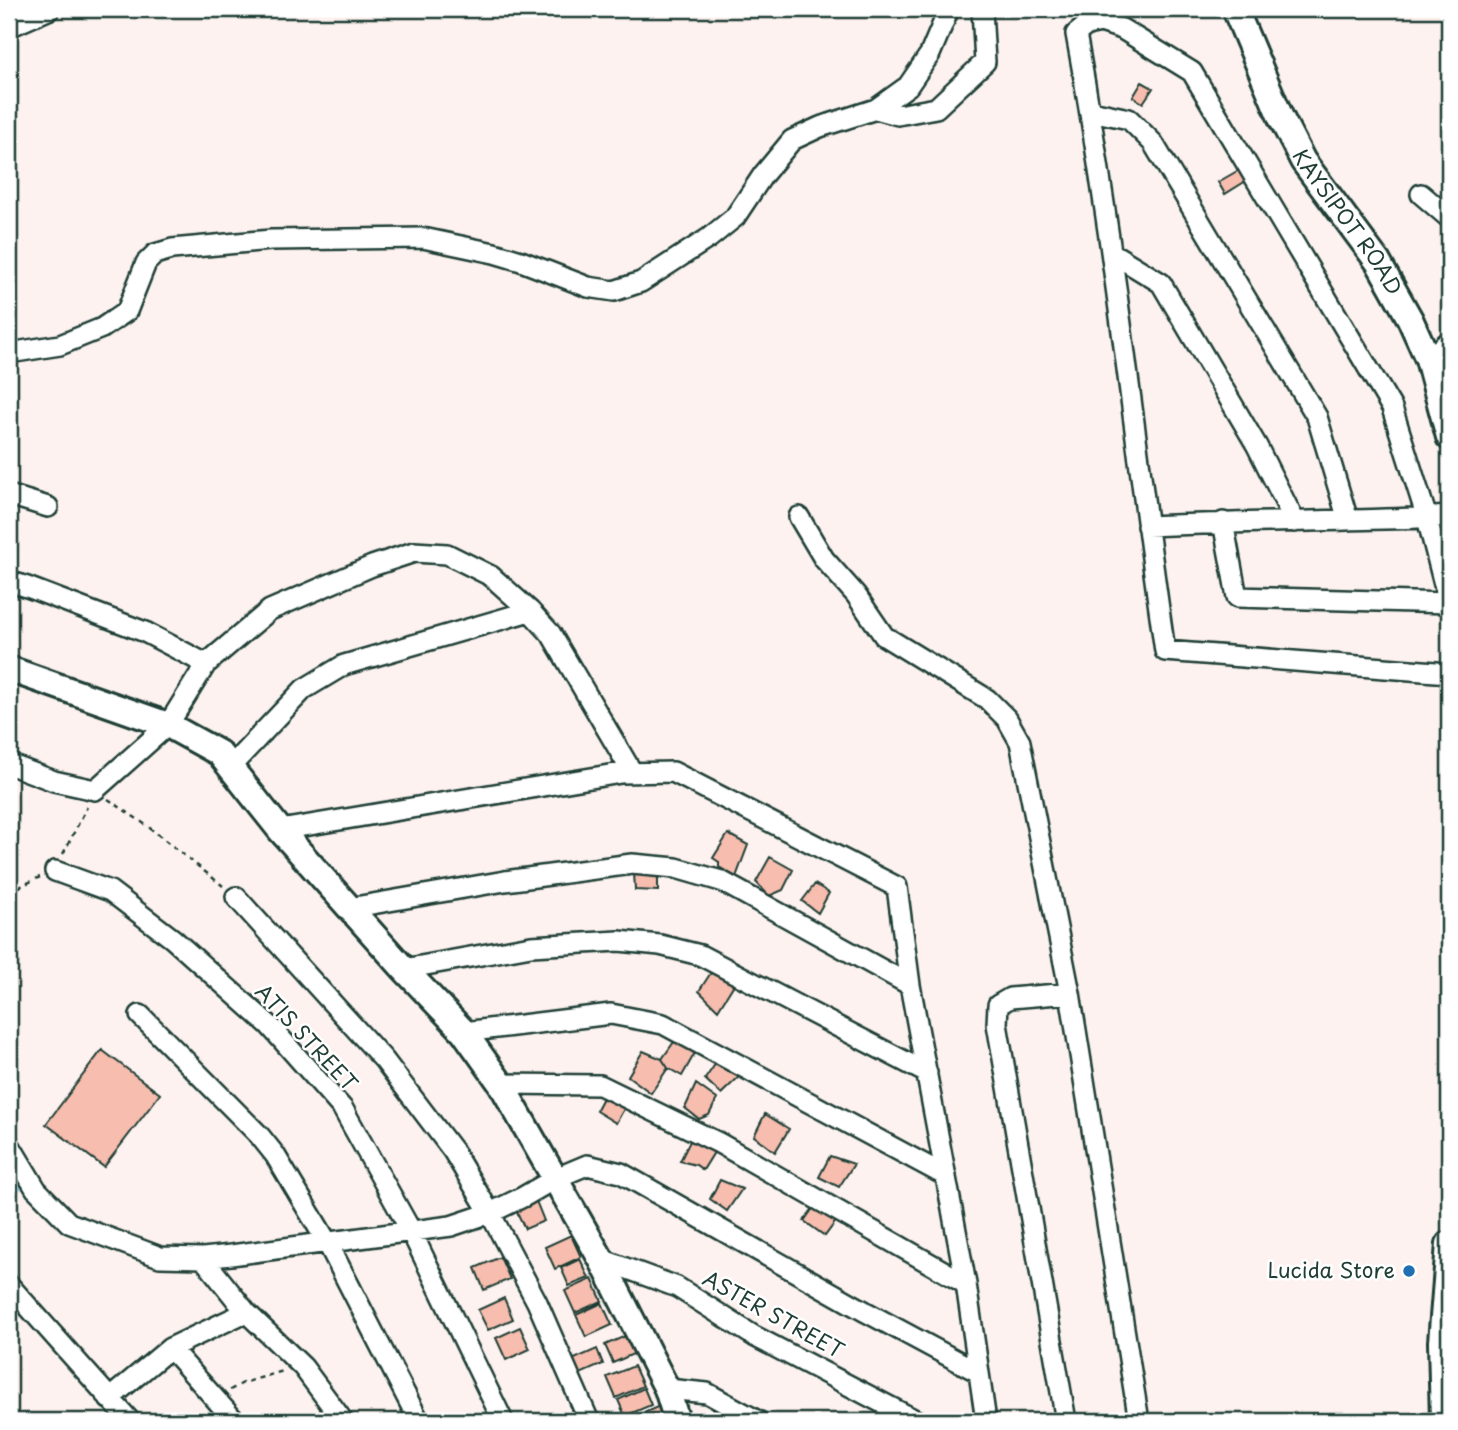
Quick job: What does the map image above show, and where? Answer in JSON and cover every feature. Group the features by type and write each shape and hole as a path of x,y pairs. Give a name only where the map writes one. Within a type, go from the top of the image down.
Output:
{"street":[{"path":"9,27 50,9"},
{"path":"9,354 60,345 102,328 127,311 146,263 155,254 172,249 271,240 423,238 521,261 588,287 614,291 641,282 735,218 763,175 792,140 820,127 876,109 908,86 930,54 948,9"},
{"path":"876,109 898,115 936,108 985,62 982,9"},
{"name":"KAYSIPOT ROAD","path":"1235,9 1281,118 1303,161 1378,262 1410,319 1428,359 1449,437"},
{"path":"1223,522 1237,597 1449,603 1427,518 1392,408 1192,72 1122,29 1101,23 1087,25 1076,34 1091,111 1112,253 1165,651 1449,673"},
{"path":"1091,111 1129,119 1153,143 1317,417 1348,520"},
{"path":"1421,194 1449,218"},
{"path":"1112,253 1161,283 1257,446 1295,522"},
{"path":"1428,359 1449,341"},
{"path":"9,495 48,507"},
{"path":"1147,526 1449,516"},
{"path":"799,517 824,559 856,595 884,636 987,699 1007,719 1020,742 1070,993 1139,1421"},
{"path":"10,766 54,781 95,790 168,725 206,664 270,610 372,566 414,552 447,554 491,576 530,611 551,634 632,772"},
{"path":"9,581 145,632 206,664"},
{"path":"231,766 304,689 344,665 530,611"},
{"path":"9,668 168,725 219,753 231,766 239,780 280,830 404,970 464,1032 501,1083 601,1259 667,1389 677,1421"},
{"path":"280,830 632,772 673,772 897,887 910,985 965,1284 986,1421"},
{"path":"349,908 505,881 632,864 676,868 721,881 910,985"},
{"name":"ATIS STREET","path":"55,871 110,891 173,939 269,1025 343,1109 411,1231 503,1421"},
{"path":"236,897 384,1060 453,1151 490,1213 537,1302 589,1421"},
{"path":"404,970 531,946 618,941 660,945 700,956 927,1073"},
{"path":"1066,1421 997,1024 998,1005 1010,998 1070,993"},
{"path":"464,1032 611,1014 663,1024 946,1176"},
{"path":"140,1015 259,1135 275,1155 327,1242 419,1421"},
{"path":"501,1083 600,1085 719,1143 965,1284"},
{"path":"9,1144 36,1189 69,1223 160,1257 202,1258 451,1226 490,1213 587,1165 621,1173 866,1312 978,1372"},
{"path":"1443,1421 1441,1342 1449,1244"},
{"path":"202,1258 246,1312 303,1367 342,1421"},
{"name":"ASTER STREET","path":"601,1259 677,1287 754,1336 917,1421"},
{"path":"9,1285 130,1421"},
{"path":"109,1399 170,1348 246,1312"},
{"path":"170,1348 235,1421"},
{"path":"667,1389 707,1393 758,1421"}],"path":[{"path":"9,892 55,871 95,790 145,825 236,897"},
{"path":"216,1399 243,1383 303,1367"}],"building":[{"path":"1142,82 1153,88 1143,103 1133,97"},
{"path":"1239,170 1246,181 1225,194 1218,182"},
{"path":"728,834 748,845 736,877 719,867 719,862 713,858"},
{"path":"770,857 793,870 783,890 769,896 756,882"},
{"path":"658,870 658,891 635,890 634,872"},
{"path":"815,884 829,893 818,913 802,901"},
{"path":"714,968 736,981 718,1010 699,991"},
{"path":"676,1039 696,1051 682,1076 668,1068 662,1059"},
{"path":"102,1050 160,1094 104,1167 46,1124"},
{"path":"643,1051 662,1059 668,1068 651,1093 628,1076"},
{"path":"718,1060 742,1074 721,1094 705,1079"},
{"path":"696,1084 717,1099 709,1115 699,1119 685,1108"},
{"path":"606,1092 628,1102 616,1123 596,1111"},
{"path":"765,1114 789,1129 775,1152 754,1136"},
{"path":"693,1135 716,1149 703,1170 696,1165 680,1161"},
{"path":"830,1156 854,1164 839,1187 819,1177"},
{"path":"720,1180 742,1189 727,1211 710,1199"},
{"path":"536,1201 544,1221 525,1229 516,1210"},
{"path":"816,1204 839,1217 825,1236 804,1221"},
{"path":"571,1235 581,1257 555,1269 545,1247"},
{"path":"500,1257 510,1279 484,1290 475,1268"},
{"path":"580,1259 589,1278 569,1286 561,1268"},
{"path":"592,1279 602,1301 575,1313 565,1291"},
{"path":"504,1298 513,1319 488,1330 478,1310"},
{"path":"602,1303 612,1325 586,1337 576,1315"},
{"path":"520,1327 530,1349 506,1360 496,1338"},
{"path":"632,1333 640,1351 613,1363 605,1345"},
{"path":"597,1349 603,1364 578,1375 572,1360"},
{"path":"634,1366 643,1386 616,1398 607,1377"},
{"path":"644,1388 651,1405 625,1416 618,1400"},
{"path":"664,1404 672,1421 640,1421 637,1416"}],"place":[{"name":"Lucida Store","path":"1409,1271"}]}
